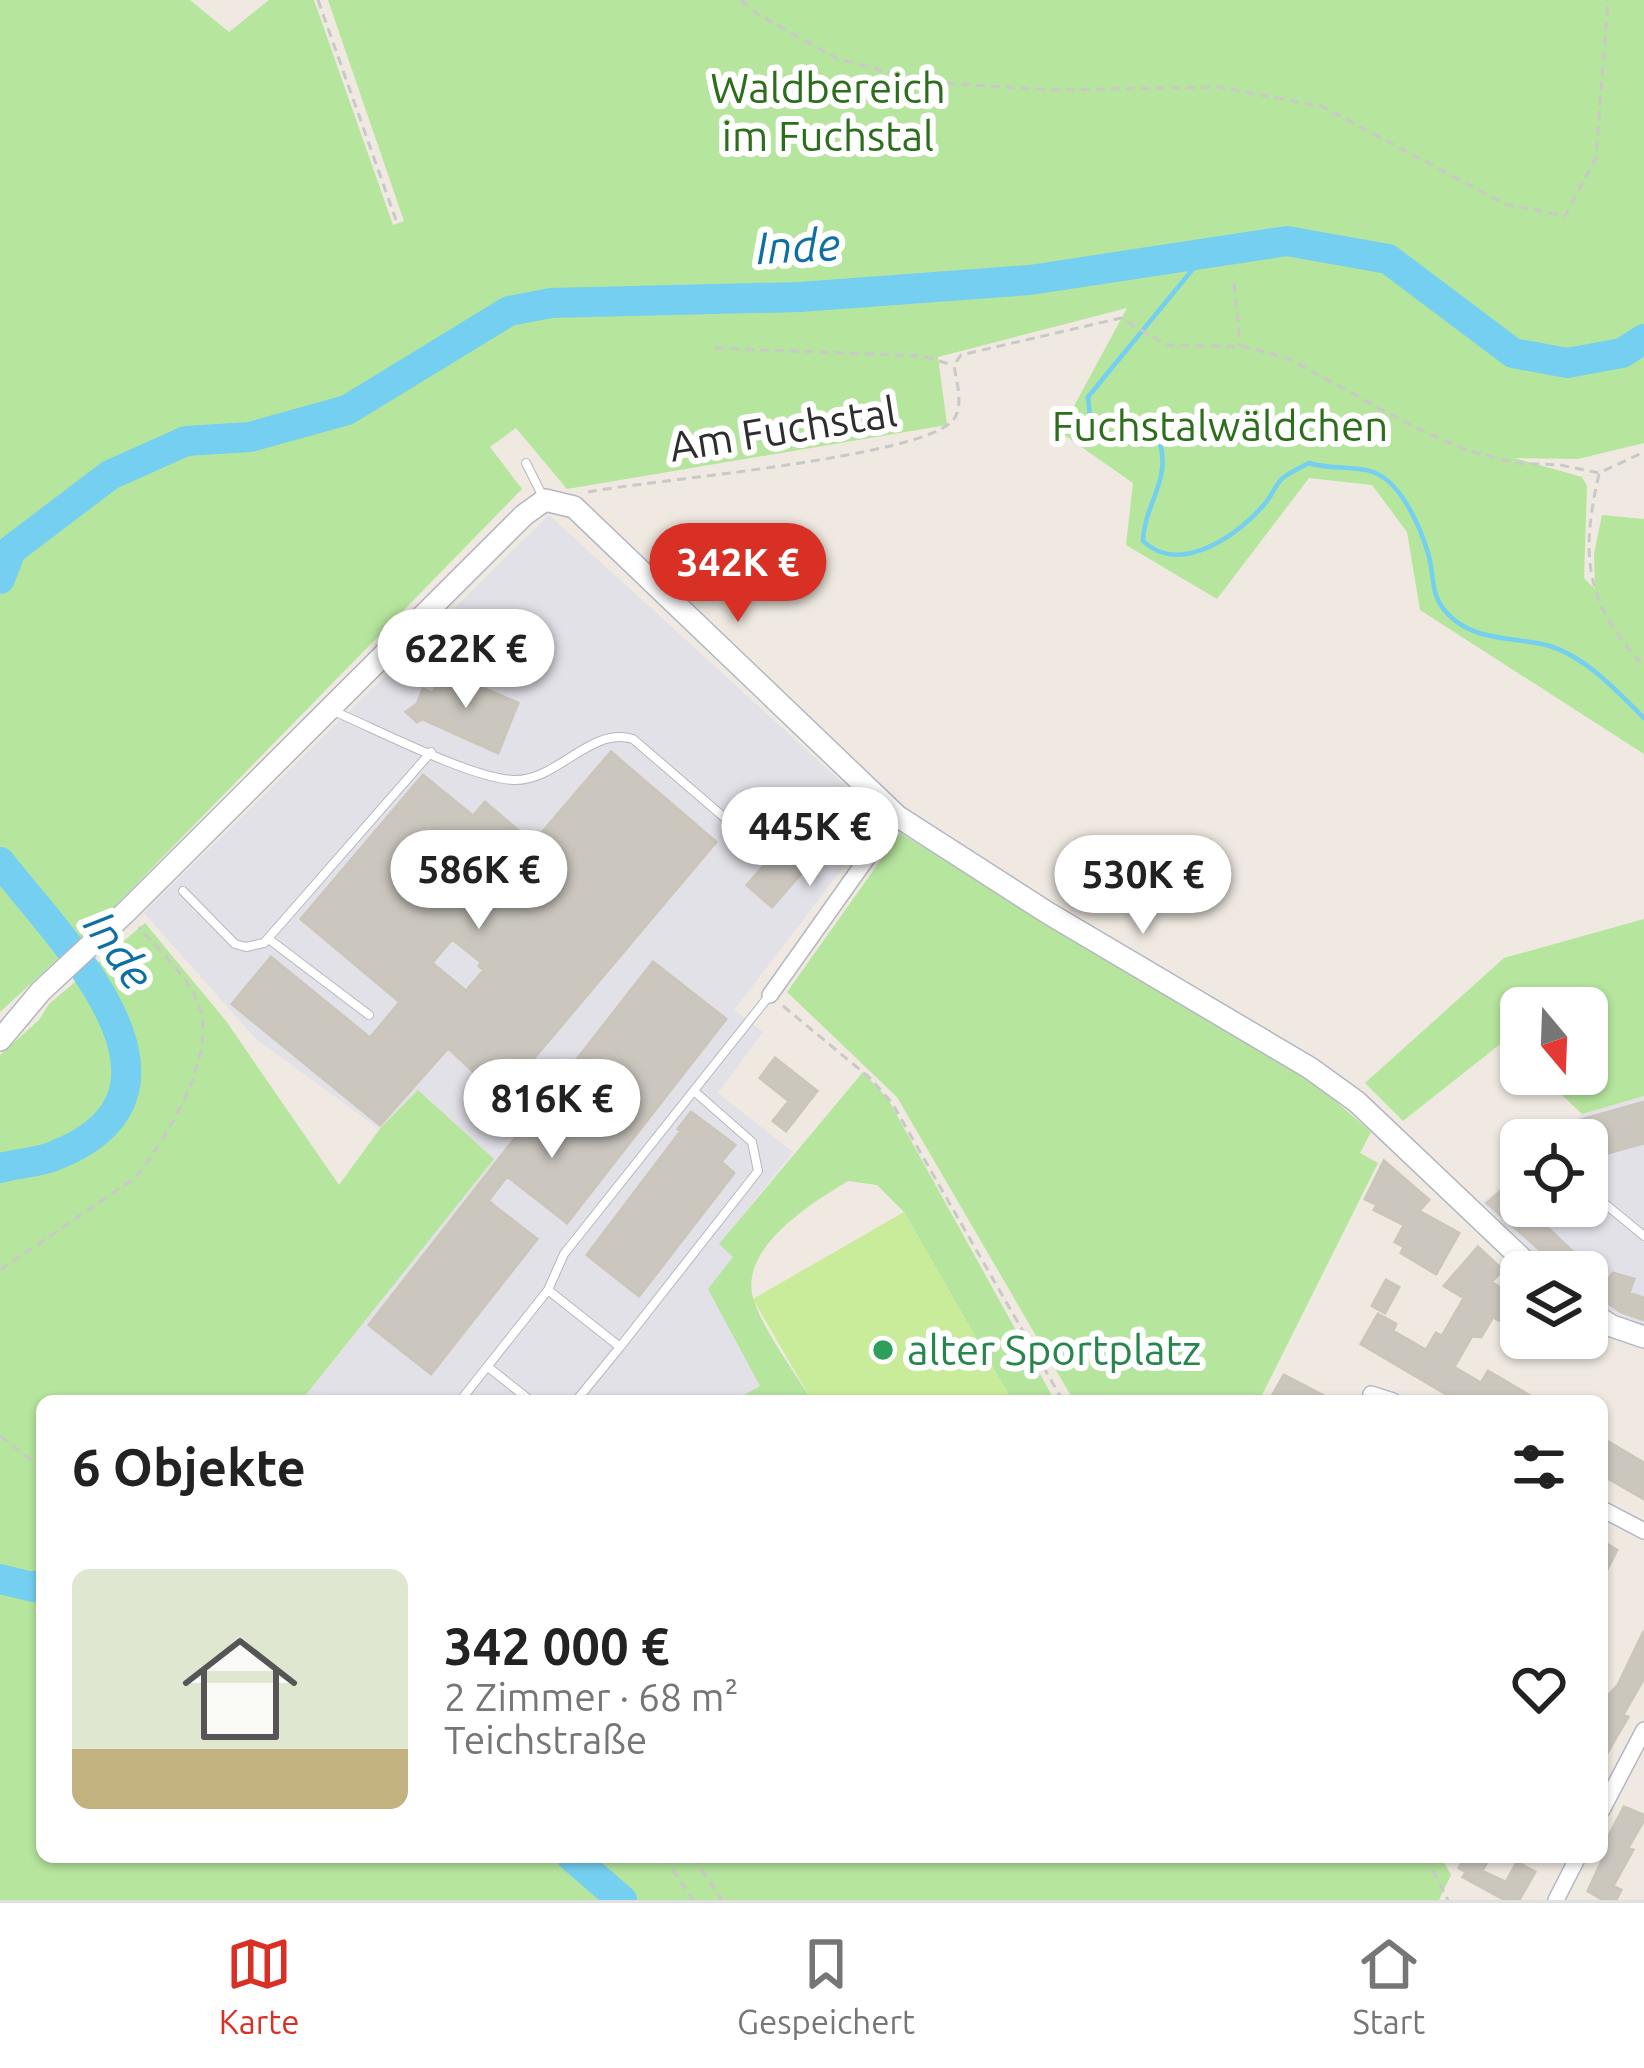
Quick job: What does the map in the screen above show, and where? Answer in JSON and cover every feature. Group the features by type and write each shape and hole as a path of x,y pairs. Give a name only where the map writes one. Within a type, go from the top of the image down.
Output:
{"main road":[{"path":"0,1040 41,991 544,500 574,507 897,816 1342,1091 1513,1251"},
{"path":"1608,1323 1644,1337"}],"street":[{"path":"770,994 897,816"},
{"path":"1608,1512 1644,1531"},
{"path":"1608,1801 1637,1760 1644,1730"},
{"path":"1556,1900 1575,1863"}],"lane":[{"path":"526,463 544,500"},
{"path":"329,709 481,773 512,780 551,770 590,746 620,735 633,739 726,819"},
{"path":"183,891 235,944 256,946 270,940 431,752"},
{"path":"270,940 369,1015"},
{"path":"465,1395 548,1289 564,1254 770,994"},
{"path":"581,1395 758,1172 752,1142 694,1091"},
{"path":"1608,1206 1644,1236"},
{"path":"548,1289 620,1347"},
{"path":"488,1367 523,1395"}],"path":[{"path":"318,0 396,220"},
{"path":"740,0 836,58 925,82 1052,90 1218,88 1322,106 1505,204 1565,216 1596,158 1608,0"},
{"path":"1234,284 1240,346"},
{"path":"715,348 923,356 954,365 961,355 1006,342 1121,318 1166,345 1240,346 1288,359 1414,427 1466,450 1516,463 1599,472 1644,452"},
{"name":"Am Fuchstal","path":"582,493 804,465 929,435 954,421 959,405 954,365"},
{"path":"1599,472 1586,553 1590,578 1604,617 1644,666"},
{"path":"0,1270 135,1178 192,1083 203,1041 202,1013 190,986 121,917"},
{"path":"770,994 870,1078 892,1103 1060,1395"},
{"path":"0,1436 36,1463"},
{"path":"668,1863 693,1900"},
{"path":"697,1863 722,1900"},
{"path":"1429,1863 1448,1900"}],"shaded area":[{"path":"549,515 881,818 734,1010 763,1032 718,1093 793,1152 720,1244 734,1257 760,1387 747,1395 306,1395 494,1159 418,1090 379,1129 256,1039 144,913"},
{"path":"1644,1096 1644,1325 1608,1309 1608,1251 1532,1251 1507,1227 1608,1227 1608,1119 1576,1119"},
{"path":"1500,1187 1500,1220 1482,1203"}],"green space":[{"path":"0,0 190,0 229,32 269,0 314,0 393,225 404,221 328,0 1644,0 1644,443 1578,459 1514,458 1582,477 1587,486 1584,578 1595,589 1594,554 1602,515 1644,519 1644,754 1420,610 1407,532 1372,485 1309,478 1217,599 1126,545 1133,483 1060,432 1127,308 938,357 947,425 567,489 516,428 490,447 522,489 111,910 0,1012"},
{"path":"900,833 1319,1087 1371,1132 1360,1153 1378,1163 1262,1395 1071,1395 897,1097 787,992"},
{"path":"1644,919 1644,1096 1582,1114 1562,1095 1608,1095 1608,987 1500,987 1500,1044 1403,1121 1365,1083 1504,958"},
{"path":"145,923 226,1021 339,1185 382,1126 418,1090 494,1159 306,1395 36,1395 36,1863 1444,1863 1451,1875 1439,1900 0,1900 0,1055 39,1020 49,1004"},
{"path":"863,1072 888,1099 1052,1395 1009,1395 904,1212 877,1185 848,1181 781,1230 756,1263 751,1282 765,1326 808,1395 744,1395 760,1386 708,1289 733,1257 719,1244"},
{"name":"alter Sportplatz","path":"904,1212 1009,1395 809,1395 753,1299"}],"building":[{"path":"443,671 518,703 498,753 422,719 417,722 406,712 417,704 423,689 433,693"},
{"path":"611,752 716,842 518,1077 524,1083 502,1098 448,1048 380,1125 232,1004 271,957 370,1038 400,1002 301,919 423,775 473,816 485,802 533,843","holes":["452,939 481,962 484,970 466,991 432,963"]},
{"path":"807,816 832,838 772,907 747,885"},
{"path":"653,962 726,1019 567,1223 507,1176 488,1201 537,1239 431,1374 369,1325"},
{"path":"775,1058 817,1091 786,1131 773,1121 789,1101 760,1078"},
{"path":"1644,1102 1644,1143 1608,1153 1608,1119 1583,1119"},
{"path":"691,1112 735,1145 721,1162 734,1173 639,1296 587,1255"},
{"path":"1384,1161 1429,1200 1419,1211 1459,1233 1436,1274 1401,1253 1404,1247 1395,1242 1404,1225 1374,1210 1377,1205 1365,1199"},
{"path":"1500,1192 1500,1214 1487,1203"},
{"path":"1514,1227 1547,1227 1572,1251 1541,1251"},
{"path":"1478,1247 1500,1267 1491,1282 1500,1287 1500,1321 1493,1317 1481,1337 1472,1336 1454,1367 1481,1383 1488,1371 1529,1395 1448,1395 1361,1344 1378,1314 1396,1324 1393,1331 1426,1350 1436,1333 1442,1336 1464,1298 1444,1286"},
{"path":"1613,1273 1634,1279 1629,1293 1644,1298 1644,1320 1608,1303 1608,1280"},
{"path":"1386,1280 1399,1287 1385,1313 1372,1306"},
{"path":"1284,1375 1322,1395 1273,1395"},
{"path":"1608,1442 1644,1463 1644,1499 1608,1478"},
{"path":"1608,1545 1617,1550 1608,1567"},
{"path":"1644,1631 1644,1678 1608,1752 1608,1696"},
{"path":"1624,1807 1644,1815 1628,1848 1633,1850 1613,1886 1621,1890 1616,1900 1603,1900 1588,1891 1601,1863 1608,1863 1608,1837"},
{"path":"1462,1863 1487,1863 1482,1871 1506,1882 1516,1863 1535,1872 1519,1900 1505,1900 1463,1877 1466,1872 1459,1868"}],"waterway":[{"name":"Inde","path":"0,579 11,550 110,475 186,441 250,437 347,410 509,311 551,303 800,297 1030,280 1287,241 1388,259 1513,353 1567,363 1622,353 1644,339"},
{"path":"1206,253 1088,397 1090,416 1160,443 1160,481 1143,541 1174,555 1209,547 1256,514 1284,477 1309,463 1373,472 1401,495 1414,518 1441,606 1458,623 1482,634 1564,651 1601,676 1644,718"},
{"name":"Inde","path":"0,862 87,973 111,1015 125,1056 123,1094 101,1128 54,1156 0,1168"},
{"name":"Inde","path":"0,1579 36,1586"},
{"name":"Inde","path":"579,1863 622,1900"}],"place":[{"name":"alter Sportplatz","path":"883,1350"}],"park label":[{"name":"Waldbereich im Fuchstal","path":"828,112"},
{"name":"Fuchstalwäldchen","path":"1220,426"}]}
